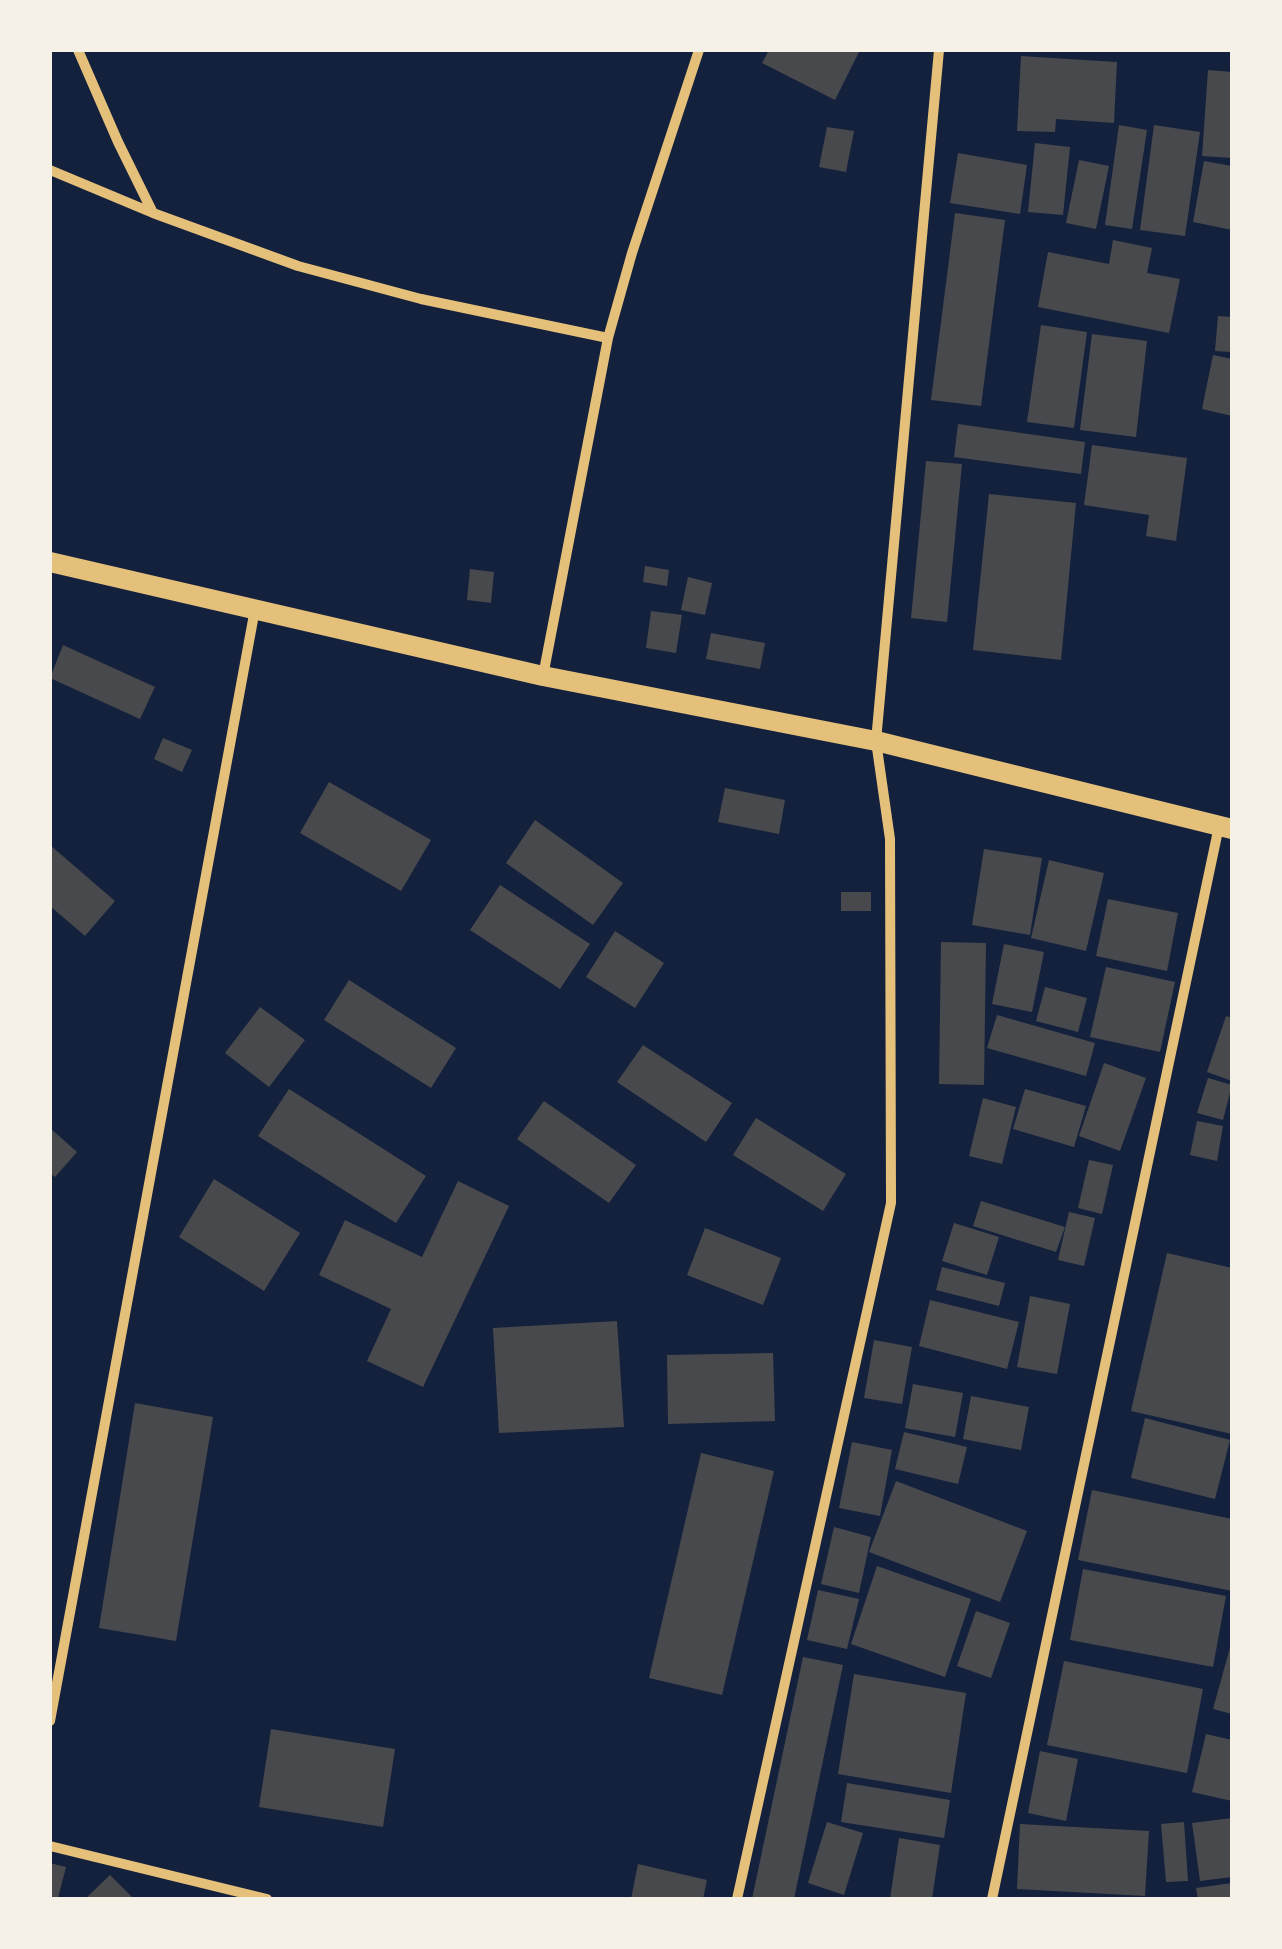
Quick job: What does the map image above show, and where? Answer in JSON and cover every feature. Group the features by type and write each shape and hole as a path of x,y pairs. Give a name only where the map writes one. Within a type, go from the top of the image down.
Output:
{"main road":[{"path":"50,562 544,676 876,741 1226,827"}],"street":[{"path":"78,50 153,213"},
{"path":"544,676 608,338 699,50"},
{"path":"737,1899 891,1203 890,839 876,741 939,50"},
{"path":"50,170 298,266 421,299 608,338"},
{"path":"50,1721 255,608"},
{"path":"992,1899 1226,827"},
{"path":"50,1846 268,1899"}],"building":[{"path":"769,50 860,50 835,100 762,63"},
{"path":"1021,56 1117,62 1114,123 1056,119 1055,132 1017,131"},
{"path":"1208,70 1232,72 1232,158 1202,156"},
{"path":"1119,125 1147,130 1132,229 1105,225"},
{"path":"1154,125 1200,132 1185,236 1140,230"},
{"path":"827,127 854,131 846,172 819,167"},
{"path":"1035,143 1070,147 1063,215 1028,212"},
{"path":"958,153 1027,165 1020,214 950,203"},
{"path":"1079,160 1109,166 1096,229 1066,223"},
{"path":"1204,161 1232,166 1232,230 1193,222"},
{"path":"955,213 1005,220 981,406 931,400"},
{"path":"1113,240 1152,248 1147,273 1180,279 1169,333 1038,307 1048,252 1109,264"},
{"path":"1218,316 1232,317 1232,352 1215,351"},
{"path":"1041,325 1087,332 1074,428 1027,422"},
{"path":"1092,334 1147,341 1136,437 1080,430"},
{"path":"1213,355 1232,359 1232,416 1202,409"},
{"path":"958,424 1085,442 1081,474 954,457"},
{"path":"1092,445 1187,458 1176,541 1146,536 1149,515 1084,505"},
{"path":"926,461 962,464 947,622 911,618"},
{"path":"989,494 1076,503 1061,660 973,650"},
{"path":"645,566 669,570 667,586 643,582"},
{"path":"470,569 494,572 491,603 467,600"},
{"path":"688,577 712,583 705,615 681,610"},
{"path":"651,611 682,615 676,653 646,648"},
{"path":"711,633 765,643 760,669 706,659"},
{"path":"63,645 155,687 140,719 50,678"},
{"path":"163,738 192,750 182,772 154,759"},
{"path":"329,782 431,840 401,891 300,833"},
{"path":"725,788 785,800 779,834 718,822"},
{"path":"535,820 623,883 593,925 506,863"},
{"path":"50,845 115,901 85,936 50,906"},
{"path":"984,849 1042,858 1030,935 972,925"},
{"path":"1049,860 1104,873 1086,951 1031,938"},
{"path":"500,885 590,944 560,989 470,930"},
{"path":"841,892 871,892 871,911 841,911"},
{"path":"1108,899 1178,913 1167,971 1096,956"},
{"path":"615,931 664,963 635,1008 586,977"},
{"path":"941,942 986,943 984,1085 939,1084"},
{"path":"1004,944 1044,952 1032,1012 992,1004"},
{"path":"1106,967 1175,982 1160,1052 1090,1037"},
{"path":"349,980 456,1048 431,1088 324,1020"},
{"path":"1045,987 1087,998 1078,1032 1036,1021"},
{"path":"260,1007 305,1040 269,1087 225,1053"},
{"path":"997,1015 1095,1043 1086,1076 987,1048"},
{"path":"1226,1016 1232,1018 1232,1081 1207,1072"},
{"path":"643,1045 732,1103 706,1142 617,1082"},
{"path":"1104,1063 1146,1078 1120,1151 1079,1136"},
{"path":"1208,1078 1232,1085 1223,1120 1197,1113"},
{"path":"289,1089 426,1176 396,1223 258,1136"},
{"path":"1025,1089 1086,1106 1074,1147 1013,1129"},
{"path":"983,1098 1016,1107 1002,1164 969,1156"},
{"path":"544,1101 636,1165 609,1203 517,1139"},
{"path":"756,1118 846,1174 823,1211 733,1155"},
{"path":"1197,1121 1223,1126 1217,1161 1190,1155"},
{"path":"50,1128 77,1152 55,1177 50,1173"},
{"path":"1089,1160 1113,1165 1102,1214 1078,1208"},
{"path":"214,1179 300,1233 264,1291 179,1237"},
{"path":"458,1181 509,1206 423,1387 367,1361 391,1309 319,1275 345,1220 422,1257"},
{"path":"981,1201 1065,1227 1056,1252 973,1226"},
{"path":"1069,1212 1095,1218 1084,1266 1058,1260"},
{"path":"954,1223 999,1237 987,1275 942,1261"},
{"path":"705,1228 781,1258 763,1305 687,1275"},
{"path":"1167,1253 1232,1268 1232,1434 1131,1411"},
{"path":"942,1267 1005,1283 999,1306 936,1290"},
{"path":"1030,1296 1070,1304 1057,1374 1017,1367"},
{"path":"930,1300 1019,1322 1007,1369 919,1346"},
{"path":"617,1321 624,1427 499,1433 493,1328"},
{"path":"874,1340 912,1347 902,1404 864,1398"},
{"path":"773,1353 775,1421 668,1424 667,1355"},
{"path":"913,1384 963,1393 955,1437 905,1428"},
{"path":"971,1396 1029,1407 1021,1450 963,1439"},
{"path":"135,1403 213,1417 176,1641 99,1628"},
{"path":"1145,1418 1230,1440 1215,1499 1131,1478"},
{"path":"904,1432 967,1447 958,1484 895,1469"},
{"path":"852,1442 892,1450 880,1516 839,1508"},
{"path":"701,1453 774,1471 722,1695 649,1678"},
{"path":"896,1481 1027,1531 1000,1602 869,1552"},
{"path":"1092,1490 1232,1519 1232,1591 1078,1560"},
{"path":"834,1527 871,1537 859,1593 821,1584"},
{"path":"877,1566 971,1599 945,1677 851,1644"},
{"path":"1083,1569 1226,1596 1213,1667 1070,1640"},
{"path":"818,1590 859,1599 847,1649 807,1640"},
{"path":"976,1611 1010,1623 991,1678 957,1666"},
{"path":"1232,1644 1232,1714 1213,1709"},
{"path":"803,1657 843,1665 794,1899 752,1899"},
{"path":"1064,1661 1203,1689 1187,1773 1047,1745"},
{"path":"854,1674 966,1693 951,1793 838,1774"},
{"path":"271,1729 395,1749 383,1827 259,1807"},
{"path":"1206,1734 1232,1740 1232,1801 1192,1792"},
{"path":"1040,1751 1078,1759 1066,1821 1028,1813"},
{"path":"847,1783 950,1800 944,1838 841,1822"},
{"path":"1232,1818 1232,1877 1200,1881 1192,1823"},
{"path":"827,1822 863,1833 844,1895 808,1883"},
{"path":"1184,1822 1188,1881 1166,1882 1161,1824"},
{"path":"1020,1824 1149,1831 1145,1896 1017,1889"},
{"path":"899,1838 940,1845 932,1899 890,1899"},
{"path":"50,1863 66,1867 58,1898 50,1896"},
{"path":"638,1864 707,1880 703,1899 631,1899"},
{"path":"110,1875 134,1899 85,1899"},
{"path":"1232,1883 1232,1899 1198,1899 1196,1888"}]}
